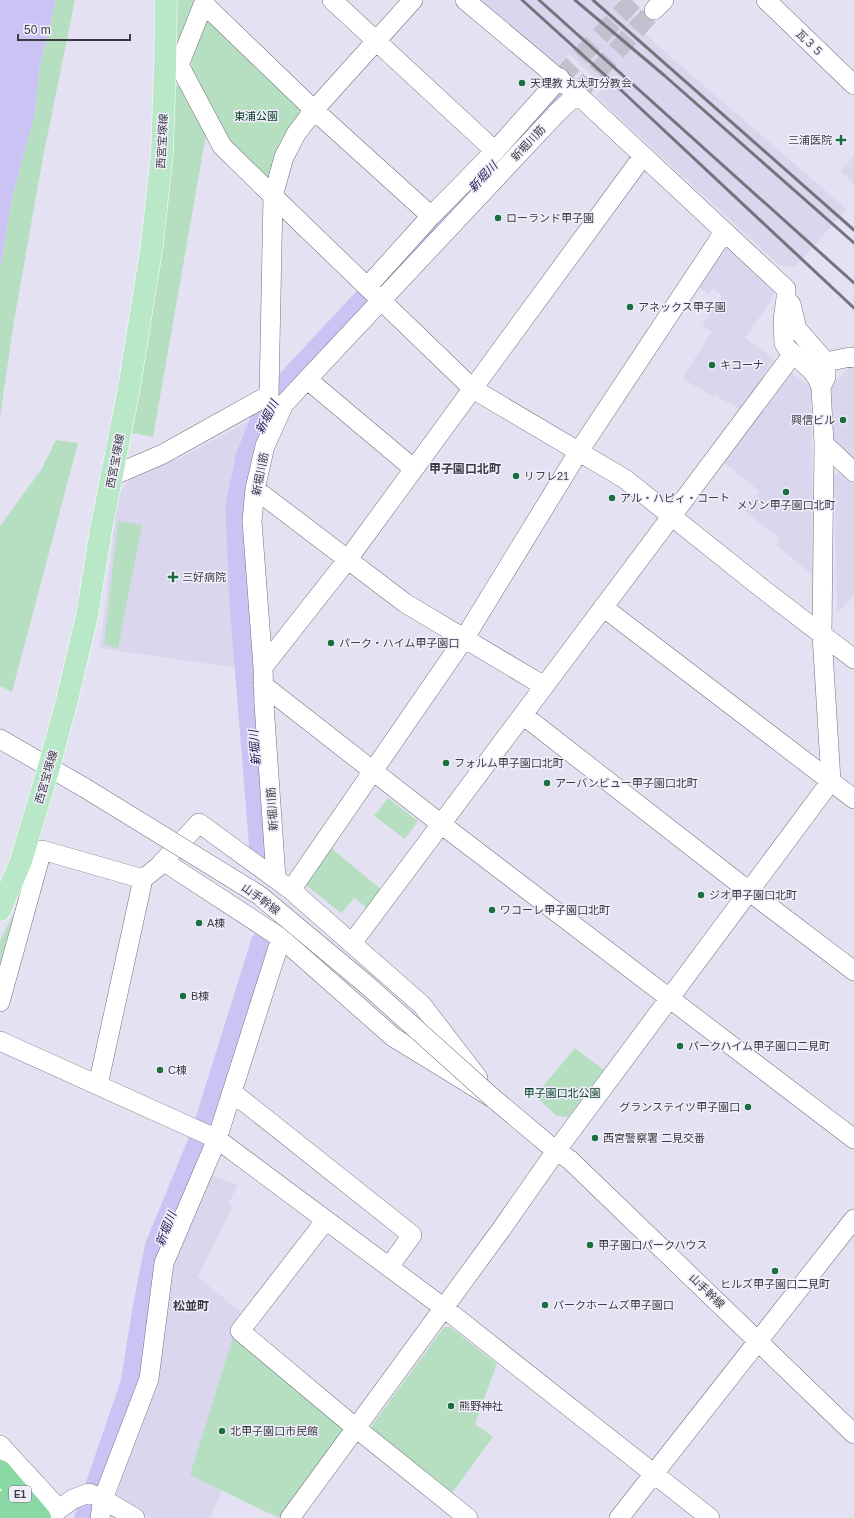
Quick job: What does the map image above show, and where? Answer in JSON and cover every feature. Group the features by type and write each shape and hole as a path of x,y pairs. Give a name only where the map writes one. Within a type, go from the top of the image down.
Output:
{"highway":[{"name":"E1","path":"0,1472 49,1515"},
{"name":"E1","path":"0,1502 14,1518"}],"main road":[{"name":"西宮宝塚線","path":"0,910 21,861 40,762 67,700 87,616 101,530 129,388 152,245 172,66 166,0"}],"street":[{"path":"332,0 495,151"},
{"path":"112,476 163,454 277,399 273,196 284,157 296,134 314,110 413,0"},
{"path":"465,0 560,78 786,289 782,320 784,344 812,371 817,378 825,375 850,356 854,358"},
{"name":"瓦３５","path":"766,0 854,85"},
{"path":"431,216 314,110 205,2 172,66 222,146 473,389 625,479 671,517 854,659"},
{"path":"374,293 431,216 495,151 560,78"},
{"name":"新堀川筋","path":"276,878 252,521 255,489 277,399 308,380 374,293 577,94"},
{"path":"643,156 263,676 374,771 441,824 854,1139"},
{"path":"291,890 464,639 579,451 724,232"},
{"path":"290,1518 444,1308 556,1151 750,892 831,781 822,635 825,375 796,329 791,304 786,298"},
{"path":"352,943 793,354"},
{"path":"308,380 414,469"},
{"path":"824,444 854,472"},
{"path":"255,489 348,558 405,603 544,686"},
{"path":"603,607 854,799"},
{"path":"523,715 854,971"},
{"name":"山手幹線","path":"0,739 85,788 259,895 367,985 494,1099 556,1151 570,1160 854,1434"},
{"path":"98,1085 142,879 159,866 199,823 291,890 422,1005 494,1099"},
{"path":"0,1002 42,850 142,879"},
{"path":"163,860 281,938 393,1037 494,1099"},
{"path":"100,1518 97,1496 149,1379 164,1263 208,1135 232,1092 281,938"},
{"path":"0,1041 208,1135 326,1220 444,1308 710,1518"},
{"path":"232,1092 412,1235 389,1267"},
{"path":"619,1518 854,1218"},
{"path":"326,1220 240,1331 356,1428 468,1518"},
{"path":"0,1445 49,1515 73,1499 97,1496 135,1518"}],"shaded area":[{"path":"0,0 56,0 40,64 35,113 13,194 0,270"},
{"path":"476,0 617,0 648,30 645,34 649,38 841,204 846,210 795,267 779,265 596,96 604,87 569,54 557,66"},
{"path":"854,156 854,184 840,171"},
{"path":"727,247 773,291 773,298 745,338 779,363 742,411 715,395 713,397 682,378 712,332 702,325 722,296 713,288 709,294 696,285 721,249"},
{"name":"興信ビル","path":"851,366 854,368 854,466 833,447 832,386"},
{"path":"790,372 811,387 813,576 776,545 779,538 744,510 759,491 722,461"},
{"name":"三好病院","path":"258,416 243,453 235,505 243,669 100,648 118,494 134,475 160,463 179,459"},
{"path":"840,472 854,484 854,596 837,612 834,475"},
{"path":"208,1174 237,1185 229,1203 232,1207 198,1277 244,1315 191,1475 222,1490 210,1518 150,1518 118,1500 116,1496 151,1389 170,1269"}],"green space":[{"path":"56,0 75,0 43,157 14,321 0,417 0,270 13,194 35,113 40,64"},
{"path":"175,0 200,0 179,49 174,46"},
{"name":"東浦公園","path":"208,18 304,109 272,178 263,177 227,143 192,77 191,52 202,22"},
{"path":"184,84 207,129 153,437 128,432 171,146 176,86"},
{"path":"56,440 78,443 12,692 0,686 0,526 41,470"},
{"path":"118,521 142,525 118,648 104,644"},
{"path":"388,798 418,821 405,839 374,816"},
{"path":"329,846 384,892 370,910 354,898 341,913 307,886 305,882"},
{"path":"16,909 18,910 0,978 0,941"},
{"name":"甲子園口北公園","path":"575,1048 604,1070 568,1117 557,1116 535,1096"},
{"name":"熊野神社","path":"444,1327 450,1327 497,1364 475,1424 493,1437 452,1493 371,1428"},
{"path":"234,1334 344,1429 279,1518 190,1475"}],"waterway":[{"name":"新堀川","path":"263,851 243,602 239,507 249,458 265,417 280,393 561,92"},
{"name":"新堀川","path":"88,1518 134,1384 146,1309 158,1248 204,1136 264,944"}],"tunnel":[{"path":"560,78 634,0"},
{"path":"577,94 654,10"}],"railway":[{"path":"522,0 607,77 854,308"},
{"path":"539,0 854,283"},
{"path":"575,0 665,76 854,243"},
{"path":"593,0 854,230"}],"place":[{"name":"天理教 丸太町分教会","path":"522,83"},
{"name":"三浦医院","path":"841,140"},
{"name":"ローランド甲子園","path":"498,218"},
{"name":"アネックス甲子園","path":"630,307"},
{"name":"キコーナ","path":"712,365"},
{"name":"興信ビル","path":"843,420"},
{"name":"リフレ21","path":"516,476"},
{"name":"メゾン甲子園口北町","path":"786,492"},
{"name":"アル・ハピィ・コート","path":"612,498"},
{"name":"三好病院","path":"173,577"},
{"name":"パーク・ハイム甲子園口","path":"331,643"},
{"name":"フォルム甲子園口北町","path":"446,763"},
{"name":"アーバンビュー甲子園口北町","path":"547,783"},
{"name":"ジオ甲子園口北町","path":"701,895"},
{"name":"ワコーレ甲子園口北町","path":"492,910"},
{"name":"A棟","path":"199,923"},
{"name":"B棟","path":"183,996"},
{"name":"パークハイム甲子園口二見町","path":"680,1046"},
{"name":"C棟","path":"160,1070"},
{"name":"グランステイツ甲子園口","path":"748,1107"},
{"name":"西宮警察署 二見交番","path":"595,1138"},
{"name":"甲子園口パークハウス","path":"590,1245"},
{"name":"ヒルズ甲子園口二見町","path":"775,1271"},
{"name":"パークホームズ甲子園口","path":"545,1305"},
{"name":"熊野神社","path":"451,1406"},
{"name":"北甲子園口市民館","path":"222,1431"}],"district":[{"name":"甲子園口北町","path":"465,469"},
{"name":"松並町","path":"191,1306"}]}
